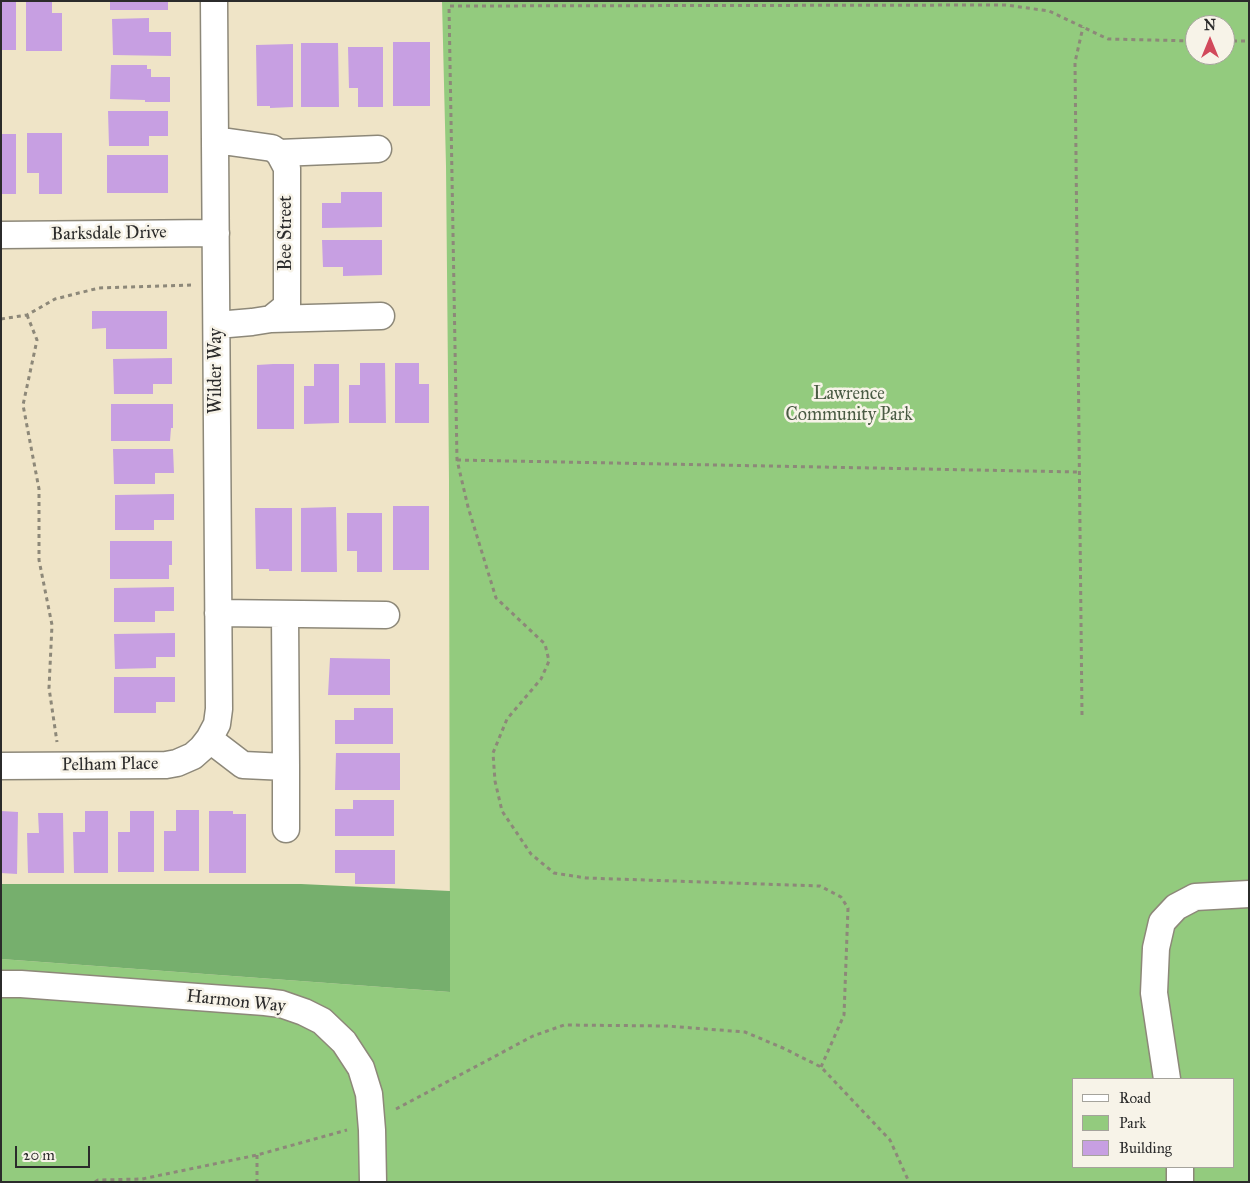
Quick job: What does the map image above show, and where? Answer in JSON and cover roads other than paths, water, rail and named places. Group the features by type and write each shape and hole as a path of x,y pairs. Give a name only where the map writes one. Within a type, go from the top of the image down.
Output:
{"street":[{"name":"Wilder Way","path":"209,739 217,724 219,709 214,1"},
{"path":"216,140 272,148 279,154 378,149"},
{"name":"Bee Street","path":"271,319 287,306 287,168 279,154"},
{"name":"Barksdale Drive","path":"1,235 216,233"},
{"path":"217,325 271,319 381,316"},
{"path":"218,612 386,615"},
{"path":"284,614 286,830"},
{"path":"209,739 243,765 286,768"},
{"name":"Pelham Place","path":"1,766 166,765 177,763 193,756 209,739"},
{"path":"1167,1078 1154,993 1156,948 1162,922 1176,907 1195,897 1249,894"},
{"name":"Harmon Way","path":"1,984 265,1002 281,1004 322,1021 344,1042 356,1059 367,1087 372,1121 373,1182"},
{"path":"1180,1168 1180,1182"}],"park label":[{"name":"Lawrence Community Park","path":"849,405"}]}
